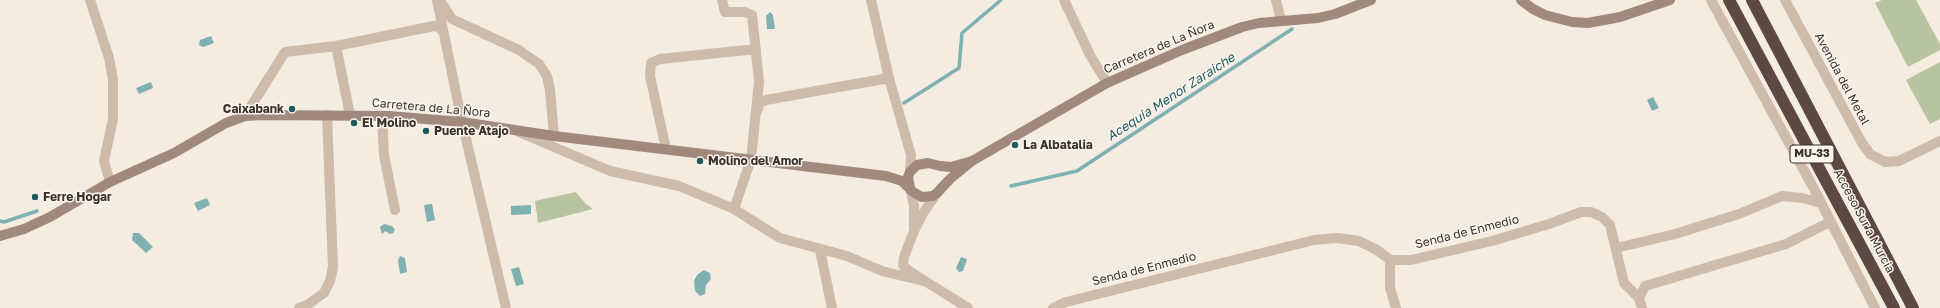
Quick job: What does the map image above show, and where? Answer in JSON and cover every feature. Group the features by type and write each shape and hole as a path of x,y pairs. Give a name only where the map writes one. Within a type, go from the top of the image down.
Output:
{"highway":[{"name":"Acceso Sur a Murcia","path":"1729,0 1894,308"},
{"name":"Acceso Sur a Murcia","path":"1752,0 1913,308"}],"main road":[{"name":"Carretera de La Ñora","path":"972,161 1106,83 1182,50 1242,27 1281,20 1318,18 1335,14 1371,0"},
{"path":"1521,0 1533,9 1552,18 1572,22 1588,23 1620,17 1670,0"},
{"name":"Carretera de La Ñora","path":"0,236 24,229 50,217 110,182 174,153 226,123 245,116 279,113 382,116 462,122 554,136 886,176"},
{"path":"910,188 908,178 910,172 917,165 930,164 951,167 972,161"},
{"path":"886,176 902,181 917,195 922,197 933,196 950,179 972,161"},
{"path":"930,164 938,168 943,178 939,191"},
{"path":"886,176 910,172"}],"street":[{"path":"90,0 109,58 114,89 113,119 104,157 110,182"},
{"path":"437,0 462,122 506,308"},
{"path":"440,0 449,16 459,23 519,50 539,64 547,76 550,90 554,136"},
{"path":"722,0 725,12 746,12 752,15 759,82 751,159 734,210"},
{"path":"871,0 889,78 912,161 910,172"},
{"path":"1064,0 1090,56 1106,83"},
{"path":"1276,0 1281,20"},
{"path":"1711,0 1821,203 1875,308"},
{"name":"Avenida del Metal","path":"1785,0 1862,143 1870,154 1885,162 1899,160 1940,141"},
{"path":"443,34 446,24 453,22 459,23"},
{"path":"245,116 285,52 336,46 434,26 439,27 443,34"},
{"path":"336,46 350,115"},
{"path":"666,149 650,76 651,63 660,59 756,49"},
{"path":"756,112 762,101 889,78"},
{"path":"759,82 767,94 778,97"},
{"path":"299,308 307,305 324,293 330,281 333,267 327,114"},
{"path":"382,116 384,155 395,210"},
{"path":"516,130 610,171 679,186 734,210 780,238 820,250 847,256 882,271 924,281"},
{"path":"908,144 917,157 930,164"},
{"path":"910,188 914,204 914,231"},
{"path":"939,191 923,213 914,231 904,257 904,268 968,308"},
{"path":"1616,248 1675,234 1739,214 1782,196 1802,198 1821,203"},
{"name":"Senda de Enmedio","path":"1053,308 1066,302 1314,240 1337,238 1359,241 1377,250 1390,260 1411,260 1549,224 1581,212 1591,212 1602,217 1610,225 1624,283 1641,303"},
{"path":"1641,303 1645,286 1786,244 1830,222"},
{"path":"820,250 832,308"},
{"path":"882,271 893,269 904,257"},
{"path":"1390,260 1390,288 1396,308"}],"green space":[{"path":"1882,0 1916,0 1940,44 1940,50 1908,67 1875,3"},
{"path":"1940,62 1940,119 1930,124 1906,80"},
{"path":"576,192 585,203 593,209 538,223 535,201"}],"water":[{"path":"770,12 773,15 775,29 767,29 766,16"},
{"path":"211,36 214,43 203,47 199,45 200,40"},
{"path":"151,82 153,88 139,94 136,88"},
{"path":"1653,97 1659,108 1652,111 1647,100"},
{"path":"207,198 210,205 198,211 194,203"},
{"path":"432,204 435,220 427,222 424,205"},
{"path":"531,205 531,214 511,215 511,206"},
{"path":"384,224 392,226 395,230 393,233 390,234 385,231 382,234 380,227"},
{"path":"133,233 139,233 153,247 146,253 132,240"},
{"path":"400,256 405,258 407,272 400,274 398,260"},
{"path":"961,257 967,259 963,271 959,272 956,268"},
{"path":"519,267 524,284 516,286 511,269"},
{"path":"704,270 710,273 711,279 706,285 705,294 700,296 695,291 694,281 697,275"}],"waterway":[{"path":"904,103 959,68 962,33 1001,0"},
{"name":"Acequia Menor Zaraiche","path":"1011,186 1077,171 1292,29"},
{"path":"0,221 4,222 37,211"}],"place":[{"name":"Caixabank","path":"292,109"},
{"name":"El Molino","path":"354,123"},
{"name":"Puente Atajo","path":"426,131"},
{"name":"La Albatalia","path":"1015,145"},
{"name":"Molino del Amor","path":"700,161"},
{"name":"Ferre Hogar","path":"35,197"}]}
